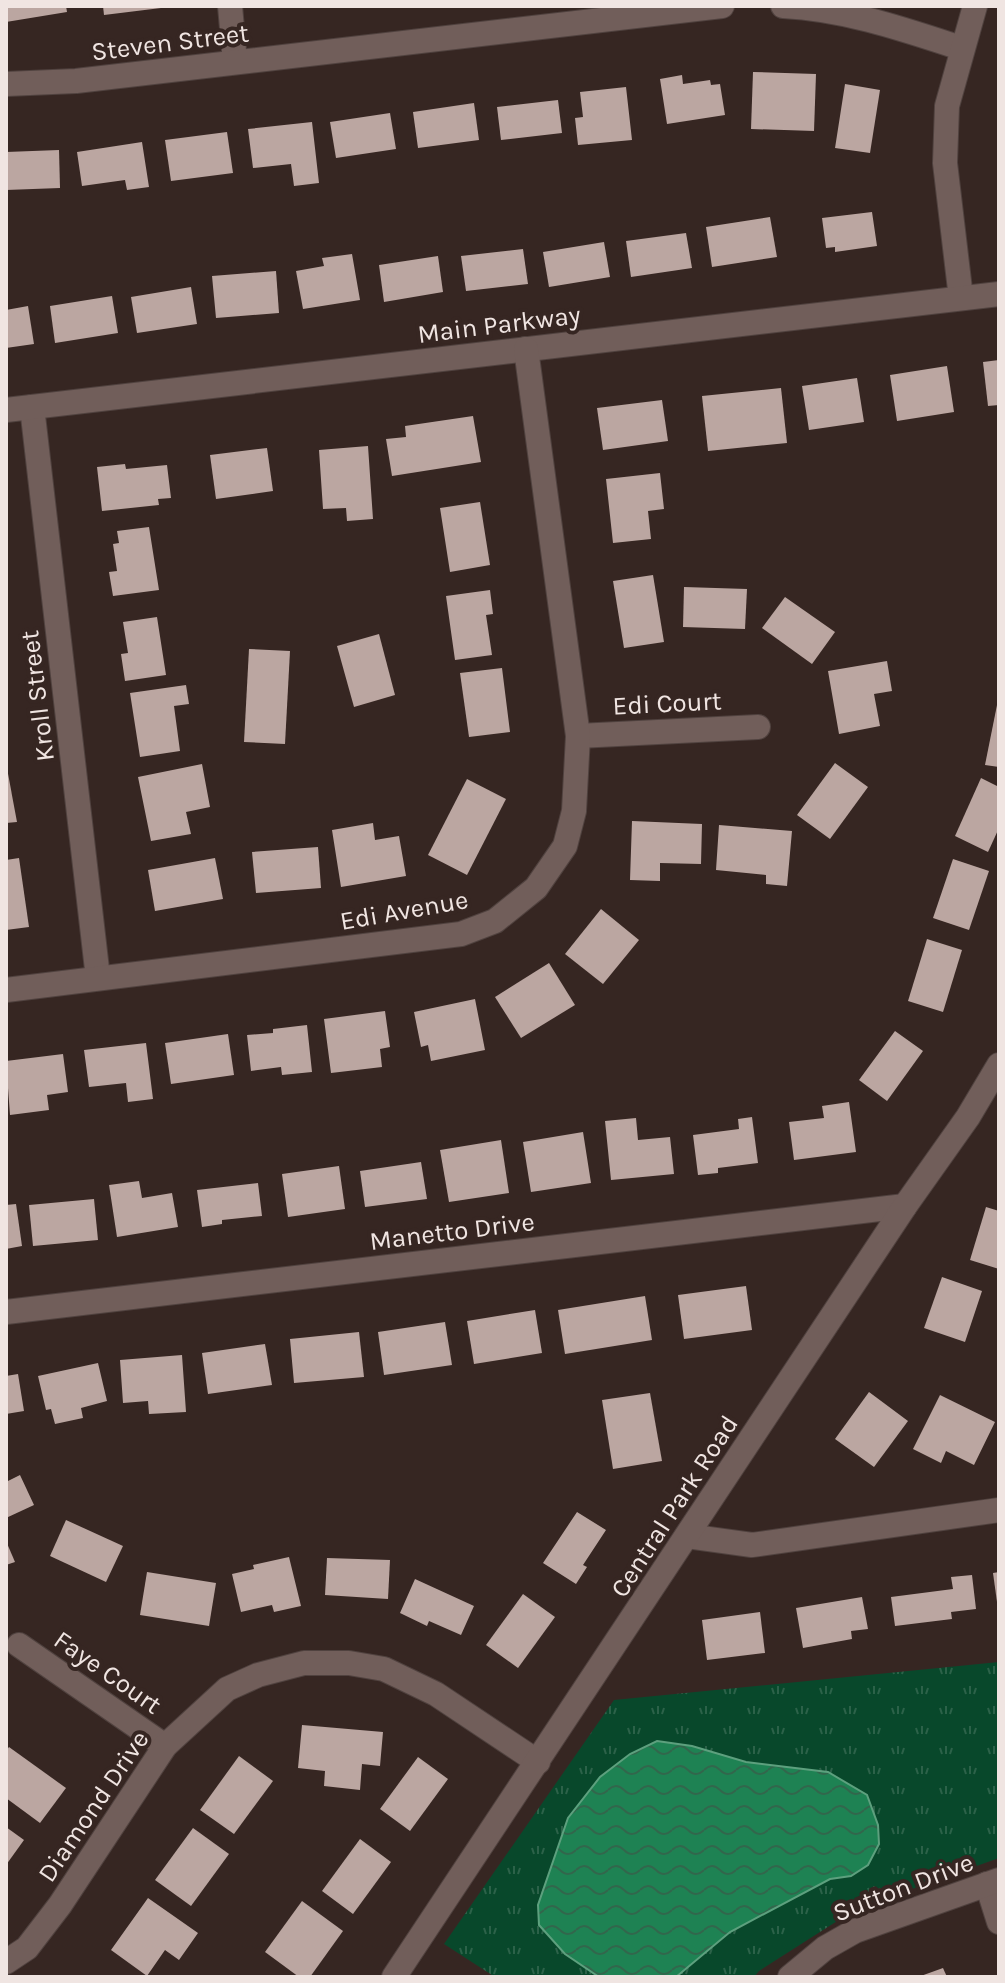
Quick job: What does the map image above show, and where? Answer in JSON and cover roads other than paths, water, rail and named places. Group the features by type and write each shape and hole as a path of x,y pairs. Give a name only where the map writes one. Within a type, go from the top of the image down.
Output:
{"street":[{"path":"230,6 235,62"},
{"name":"Steven Street","path":"6,84 76,81 722,6"},
{"path":"783,6 882,22 961,48"},
{"path":"961,298 945,163 947,106 975,6"},
{"name":"Main Parkway","path":"6,410 999,294"},
{"name":"Edi Avenue","path":"6,990 461,934 495,921 536,888 565,846 574,811 578,736 526,349"},
{"name":"Kroll Street","path":"32,407 98,978"},
{"name":"Edi Court","path":"578,736 758,727"},
{"name":"Central Park Road","path":"394,1977 905,1206 968,1117 999,1065"},
{"name":"Manetto Drive","path":"6,1312 905,1206"},
{"path":"687,1536 752,1545 999,1510"},
{"name":"Faye Court","path":"19,1645 165,1746"},
{"name":"Diamond Drive","path":"6,1962 27,1948 60,1905 165,1746 227,1689 258,1675 304,1663 349,1663 384,1669 436,1694 538,1762"},
{"path":"993,1882 999,1922"},
{"name":"Sutton Drive","path":"790,1977 825,1948 855,1931 993,1882"}],"water":[{"path":"657,1741 692,1746 746,1762 828,1772 867,1795 878,1825 879,1844 868,1865 851,1876 830,1879 730,1932 676,1977 599,1977 565,1954 539,1925 538,1905 568,1818 600,1777 630,1754"}]}
